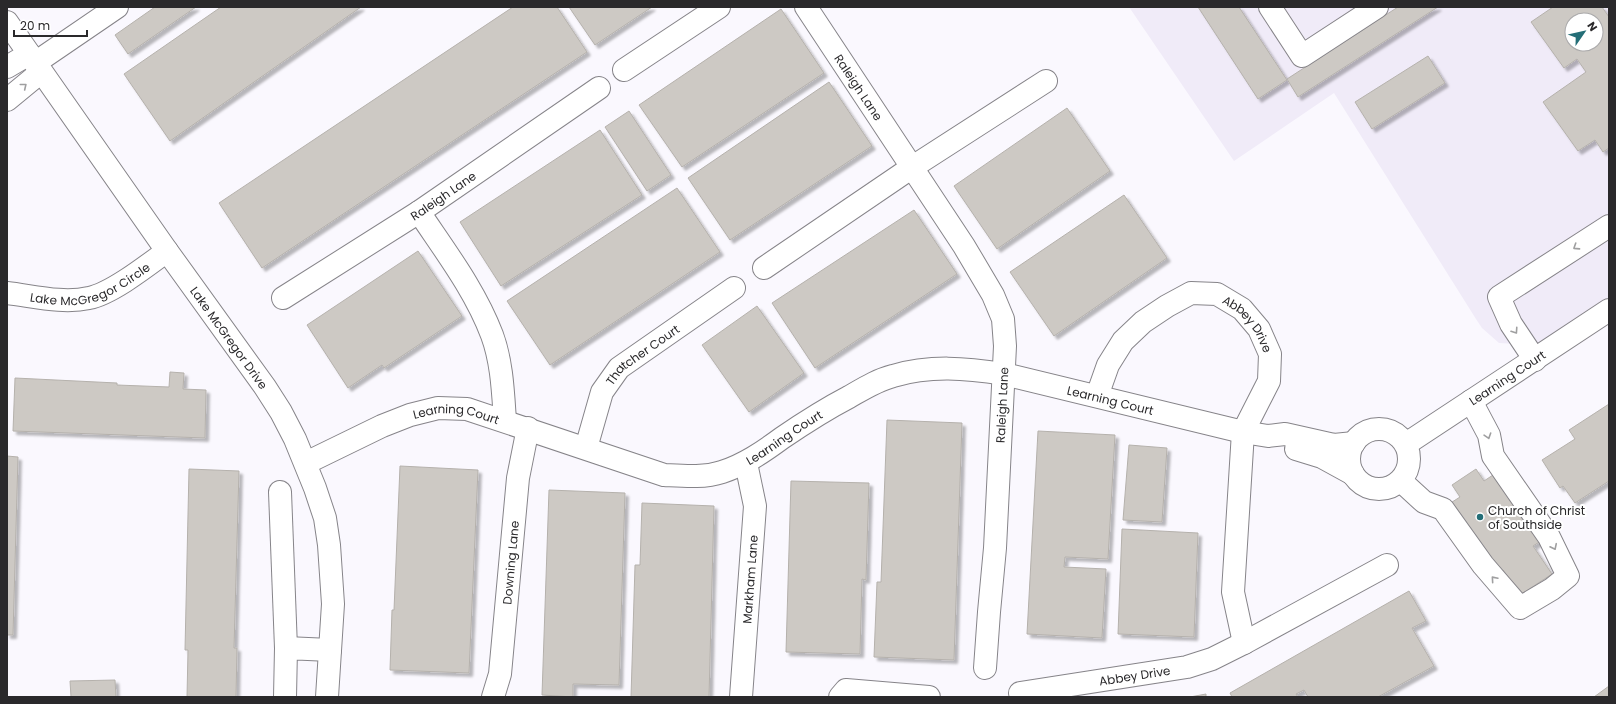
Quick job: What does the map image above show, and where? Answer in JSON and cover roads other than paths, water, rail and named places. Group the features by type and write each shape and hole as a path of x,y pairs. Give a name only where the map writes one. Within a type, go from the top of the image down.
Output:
{"street":[{"path":"7,100 35,63 117,7"},
{"path":"624,70 719,7"},
{"name":"Raleigh Lane","path":"806,7 964,246 993,295 1003,319 1005,346 1004,374 995,548 985,668"},
{"path":"1270,7 1302,56 1377,7"},
{"name":"Lake McGregor Drive","path":"7,22 167,251 265,387 282,412 296,439 325,518 329,545 333,604 327,697"},
{"path":"7,67 35,63"},
{"path":"764,268 911,168 1046,81"},
{"name":"Raleigh Lane","path":"283,298 419,212 599,88"},
{"path":"419,212 469,287 482,311 492,336 499,362 503,389 505,421"},
{"path":"1535,360 1511,324 1499,297 1609,226"},
{"name":"Lake McGregor Circle","path":"7,292 63,300 89,298 103,294 167,251"},
{"name":"Thatcher Court","path":"586,448 602,392 619,368 734,288"},
{"name":"Abbey Drive","path":"1097,396 1108,365 1123,341 1143,322 1167,306 1191,293 1218,294 1242,309 1259,329 1270,354 1269,381 1243,432 1233,592 1244,643"},
{"name":"Learning Court","path":"1406,444 1609,310"},
{"name":"Learning Court","path":"306,463 382,426 410,415 438,408 467,409 528,428 664,475 691,476 720,473 746,463 816,415 866,387 892,376 919,370 949,368 974,369 1004,374 1243,432 1268,436 1285,434 1334,445 1354,444"},
{"path":"1353,474 1350,468 1349,458 1356,439 1363,433 1372,430 1382,429 1392,431 1406,444 1409,453 1410,463 1407,472 1401,481 1424,502 1443,509 1483,565 1520,608 1552,589 1568,576 1549,537 1493,456 1489,435 1471,401"},
{"name":"Downing Lane","path":"493,697 500,674 518,478 528,428"},
{"name":"Learning Court","path":"1268,436 1284,446 1322,457 1353,474 1363,484 1372,489 1383,490 1392,487 1401,481"},
{"name":"Markham Lane","path":"741,697 755,506 746,463"},
{"path":"280,492 286,648 285,697"},
{"name":"Abbey Drive","path":"1020,693 1187,667 1212,659 1387,565"},
{"path":"286,648 330,650"},
{"path":"840,697 846,690 922,697"}],"place":[{"name":"Church of Christ of Southside","path":"1480,517"}]}
